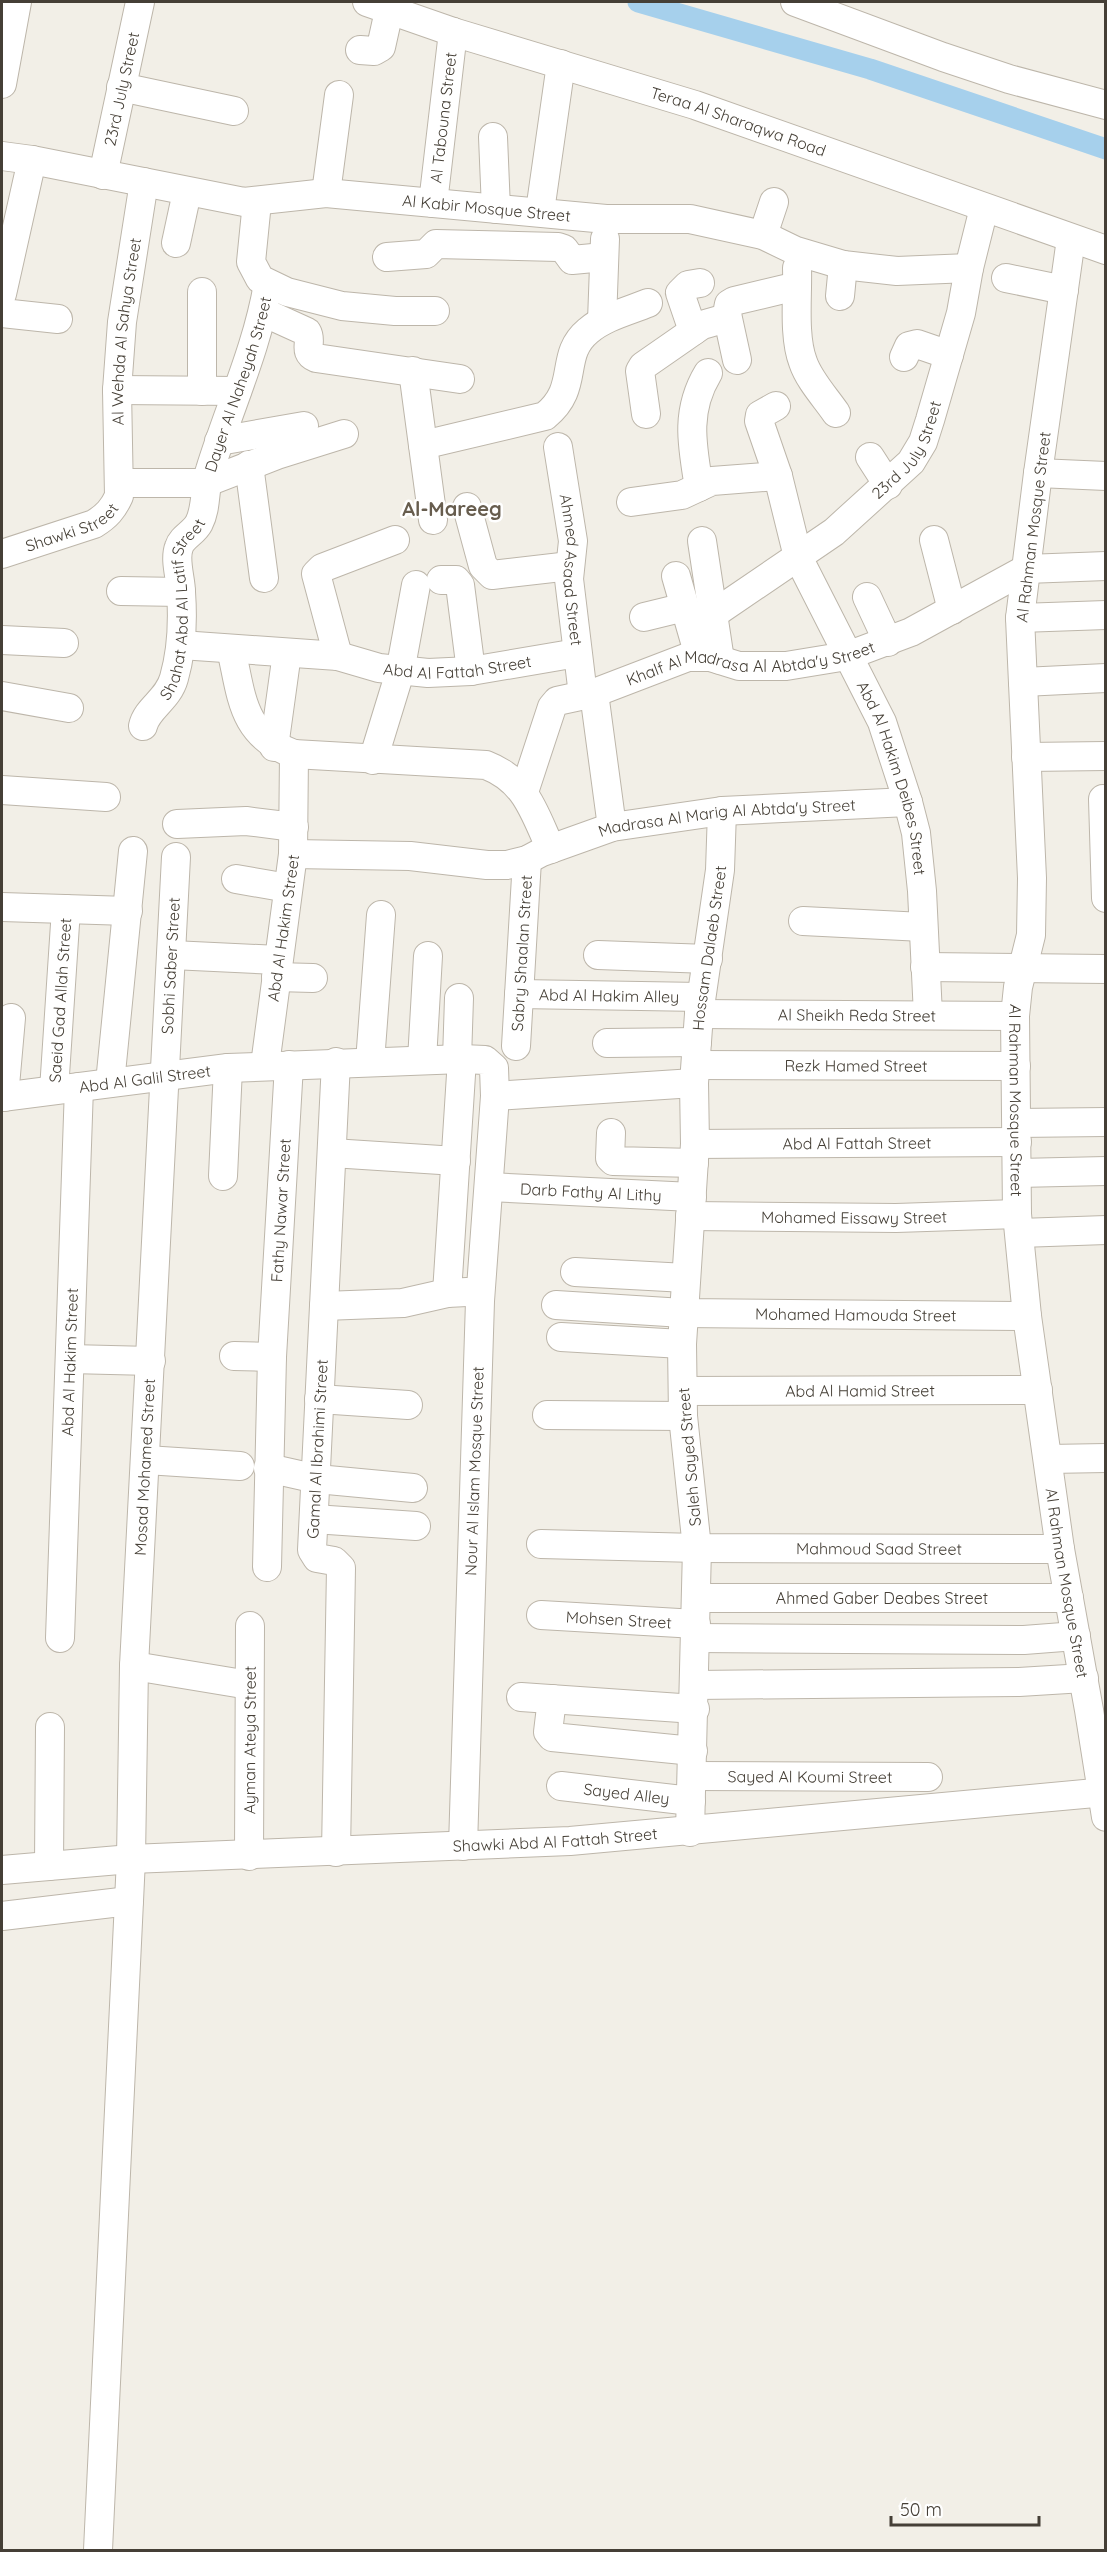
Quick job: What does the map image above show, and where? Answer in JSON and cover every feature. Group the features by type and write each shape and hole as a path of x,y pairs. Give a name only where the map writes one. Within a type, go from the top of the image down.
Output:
{"street":[{"path":"2,84 17,2"},
{"name":"23rd July Street","path":"103,175 140,2"},
{"path":"795,2 1009,79 1106,105"},
{"path":"360,50 374,51 381,47 378,6"},
{"name":"Teraa Al Sharaqwa Road","path":"378,6 453,32 728,116 1106,250"},
{"name":"Al Tabouna Street","path":"433,203 453,32"},
{"path":"540,212 561,64"},
{"path":"121,87 234,111"},
{"path":"326,193 339,95"},
{"path":"493,137 496,209"},
{"name":"Al Kabir Mosque Street","path":"2,156 32,160 187,192 257,202 291,195 326,193 606,219 690,219 763,235 796,251 843,265 897,271 969,268"},
{"path":"2,294 4,265 32,160"},
{"name":"Al Wehda Al Sahya Street","path":"119,483 117,390 122,322 144,182"},
{"path":"176,243 187,192"},
{"name":"Dayer Al Naheyah Street","path":"257,202 251,262 254,271 268,284 287,292 342,306 394,311 435,311"},
{"path":"763,235 774,202"},
{"name":"23rd July Street","path":"715,613 834,532 911,462 923,442 949,355 961,313 969,268 984,208"},
{"path":"602,321 606,219"},
{"name":"Al Rahman Mosque Street","path":"1071,239 1020,618 1032,878 1031,935 1022,969 1015,1016 1018,1223 1027,1316 1060,1550 1084,1678 1097,1709 1104,1800"},
{"path":"387,257 426,254 436,244 558,247 564,249 572,260 604,257"},
{"path":"796,251 799,347 802,361 836,413"},
{"path":"840,296 843,265"},
{"path":"1006,278 1064,290"},
{"path":"693,331 680,293 688,285 700,283"},
{"name":"Dayer Al Naheyah Street","path":"205,483 248,366 268,284"},
{"path":"737,360 727,314 729,304 797,286"},
{"path":"202,292 202,391"},
{"path":"423,446 545,416 557,407 565,394 569,362 576,345 587,331 602,321 648,303"},
{"path":"263,312 307,332 310,356 460,379"},
{"path":"2,313 58,319"},
{"path":"646,414 640,371 643,366 702,325 723,319 727,314"},
{"path":"904,357 909,346 917,344 949,355"},
{"path":"413,371 433,520"},
{"path":"699,486 692,444 692,416 697,391 708,373"},
{"path":"117,390 237,391"},
{"name":"Abd Al Hakim Deibes Street","path":"776,406 760,415 759,421 778,476 798,557 882,722 916,834 928,1015"},
{"path":"219,441 304,426"},
{"path":"119,483 205,483 277,454 344,434"},
{"name":"Ahmed Asaad Street","path":"558,447 573,541 570,566 571,596 577,653 588,694 612,827"},
{"path":"870,457 888,485"},
{"path":"249,465 264,578"},
{"path":"1038,473 1106,476"},
{"path":"632,502 693,492 699,486 712,481 778,476"},
{"name":"Shawki Street","path":"2,554 94,524 106,517 114,508 119,496 119,483"},
{"name":"Shahat Abd Al Latif Street","path":"143,726 148,714 166,697 174,679 181,645 182,592 177,550 181,542 198,525 205,483"},
{"path":"467,507 483,566 492,575 570,566"},
{"path":"338,656 316,574 321,568 395,540"},
{"path":"934,540 952,610"},
{"path":"702,541 715,613 709,658"},
{"path":"1026,568 1106,566"},
{"name":"Khalf Al Madrasa Al Abtda'y Street","path":"524,792 552,706 557,701 588,694 678,661 709,658 739,666 786,666 847,656 888,642 952,610 1026,568"},
{"path":"676,576 685,607 709,658"},
{"path":"373,760 428,582 449,578 456,580 459,585 471,671"},
{"path":"121,591 182,592"},
{"path":"867,597 888,642"},
{"path":"644,617 685,607"},
{"path":"1020,618 1106,615"},
{"path":"2,640 64,642"},
{"name":"Abd Al Fattah Street","path":"181,645 338,656 400,672 428,674 471,671 577,653"},
{"path":"231,649 244,711 253,726 284,750 373,760 486,765 501,771 524,792 539,855"},
{"name":"Abd Al Hakim Street","path":"277,1065 277,968 294,841 284,750 287,653"},
{"path":"1023,682 1106,678"},
{"path":"2,696 69,708"},
{"path":"1026,757 1106,756"},
{"path":"2,790 106,797"},
{"path":"1099,799 1106,898"},
{"name":"Madrasa Al Marig Al Abtda'y Street","path":"177,824 246,821 294,841 487,865 507,865 612,827 722,811 908,802"},
{"name":"Hossam Dalaeb Street","path":"697,1040 720,870 722,811"},
{"path":"110,1083 133,851"},
{"name":"Sabry Shaalan Street","path":"516,1046 519,994 539,855"},
{"name":"Sobhi Saber Street","path":"166,1075 176,857"},
{"path":"236,879 288,888"},
{"path":"2,907 128,911"},
{"name":"Saeid Gad Allah Street","path":"66,909 66,1089"},
{"path":"370,1062 381,915"},
{"path":"803,921 923,927"},
{"path":"172,955 277,968 313,978"},
{"path":"598,955 708,959"},
{"path":"422,1060 428,956"},
{"path":"925,967 1106,969"},
{"name":"Abd Al Hakim Alley","path":"519,994 697,1040"},
{"path":"447,1293 456,1161 460,1059 459,998"},
{"name":"Al Sheikh Reda Street","path":"697,1040 928,1015 1015,1016"},
{"path":"3,1097 11,1018"},
{"path":"607,1043 697,1040"},
{"path":"495,1096 697,1040"},
{"name":"Rezk Hamed Street","path":"697,1040 1016,1066"},
{"name":"Saleh Sayed Street","path":"690,1832 697,1548 683,1404 682,1344 695,1154 697,1040"},
{"name":"Abd Al Galil Street","path":"3,1097 228,1068 336,1062 460,1059"},
{"name":"Nour Al Islam Mosque Street","path":"460,1059 485,1060 491,1063 494,1068 495,1096 480,1301 462,1846"},
{"name":"Gamal Al Ibrahimi Street","path":"336,1062 314,1519 314,1554 321,1561 339,1563 341,1568 336,1852"},
{"name":"Fathy Nawar Street","path":"267,1567 277,1065"},
{"path":"223,1176 228,1068"},
{"name":"Mosad Mohamed Street","path":"98,2550 132,1859 134,1666 166,1075"},
{"name":"Abd Al Hakim Street","path":"60,1638 70,1359 66,1089"},
{"name":"Abd Al Fattah Street","path":"611,1133 610,1158 613,1161 1017,1133 1106,1122"},
{"path":"332,1153 456,1161"},
{"path":"1018,1173 1106,1171"},
{"name":"Darb Fathy Al Lithy","path":"489,1186 691,1207"},
{"name":"Mohamed Eissawy Street","path":"691,1207 1018,1223 1106,1230"},
{"path":"575,1272 686,1278"},
{"path":"324,1306 403,1303 447,1293 470,1292 480,1301"},
{"name":"Mohamed Hamouda Street","path":"556,1305 683,1313 1027,1316"},
{"path":"561,1337 682,1344"},
{"path":"234,1356 272,1357"},
{"path":"70,1359 151,1361"},
{"name":"Abd Al Hamid Street","path":"547,1415 683,1404 1038,1390"},
{"path":"319,1399 408,1405"},
{"path":"1048,1459 1106,1458"},
{"path":"146,1460 240,1466"},
{"path":"268,1468 317,1479 413,1488"},
{"path":"314,1519 416,1526"},
{"name":"Mahmoud Saad Street","path":"540,1544 697,1548 1060,1550"},
{"name":"Ahmed Gaber Deabes Street","path":"696,1620 1069,1598"},
{"name":"Mohsen Street","path":"541,1615 696,1620"},
{"path":"696,1620 1024,1640 1076,1635"},
{"name":"Ayman Ateya Street","path":"249,1856 250,1626"},
{"path":"134,1666 249,1684"},
{"path":"521,1697 552,1699 695,1697 1084,1678"},
{"path":"552,1699 549,1732 552,1737 692,1776"},
{"path":"49,1866 50,1727"},
{"name":"Sayed Al Koumi Street","path":"692,1776 928,1777"},
{"name":"Sayed Alley","path":"561,1786 692,1776"},
{"name":"Shawki Abd Al Fattah Street","path":"2,1870 132,1859 462,1846 690,1832 1104,1800"},
{"path":"2,1916 129,1902"}],"waterway":[{"path":"638,2 870,69 1106,149"}],"district":[{"name":"Al-Mareeg","path":"452,509"}]}
